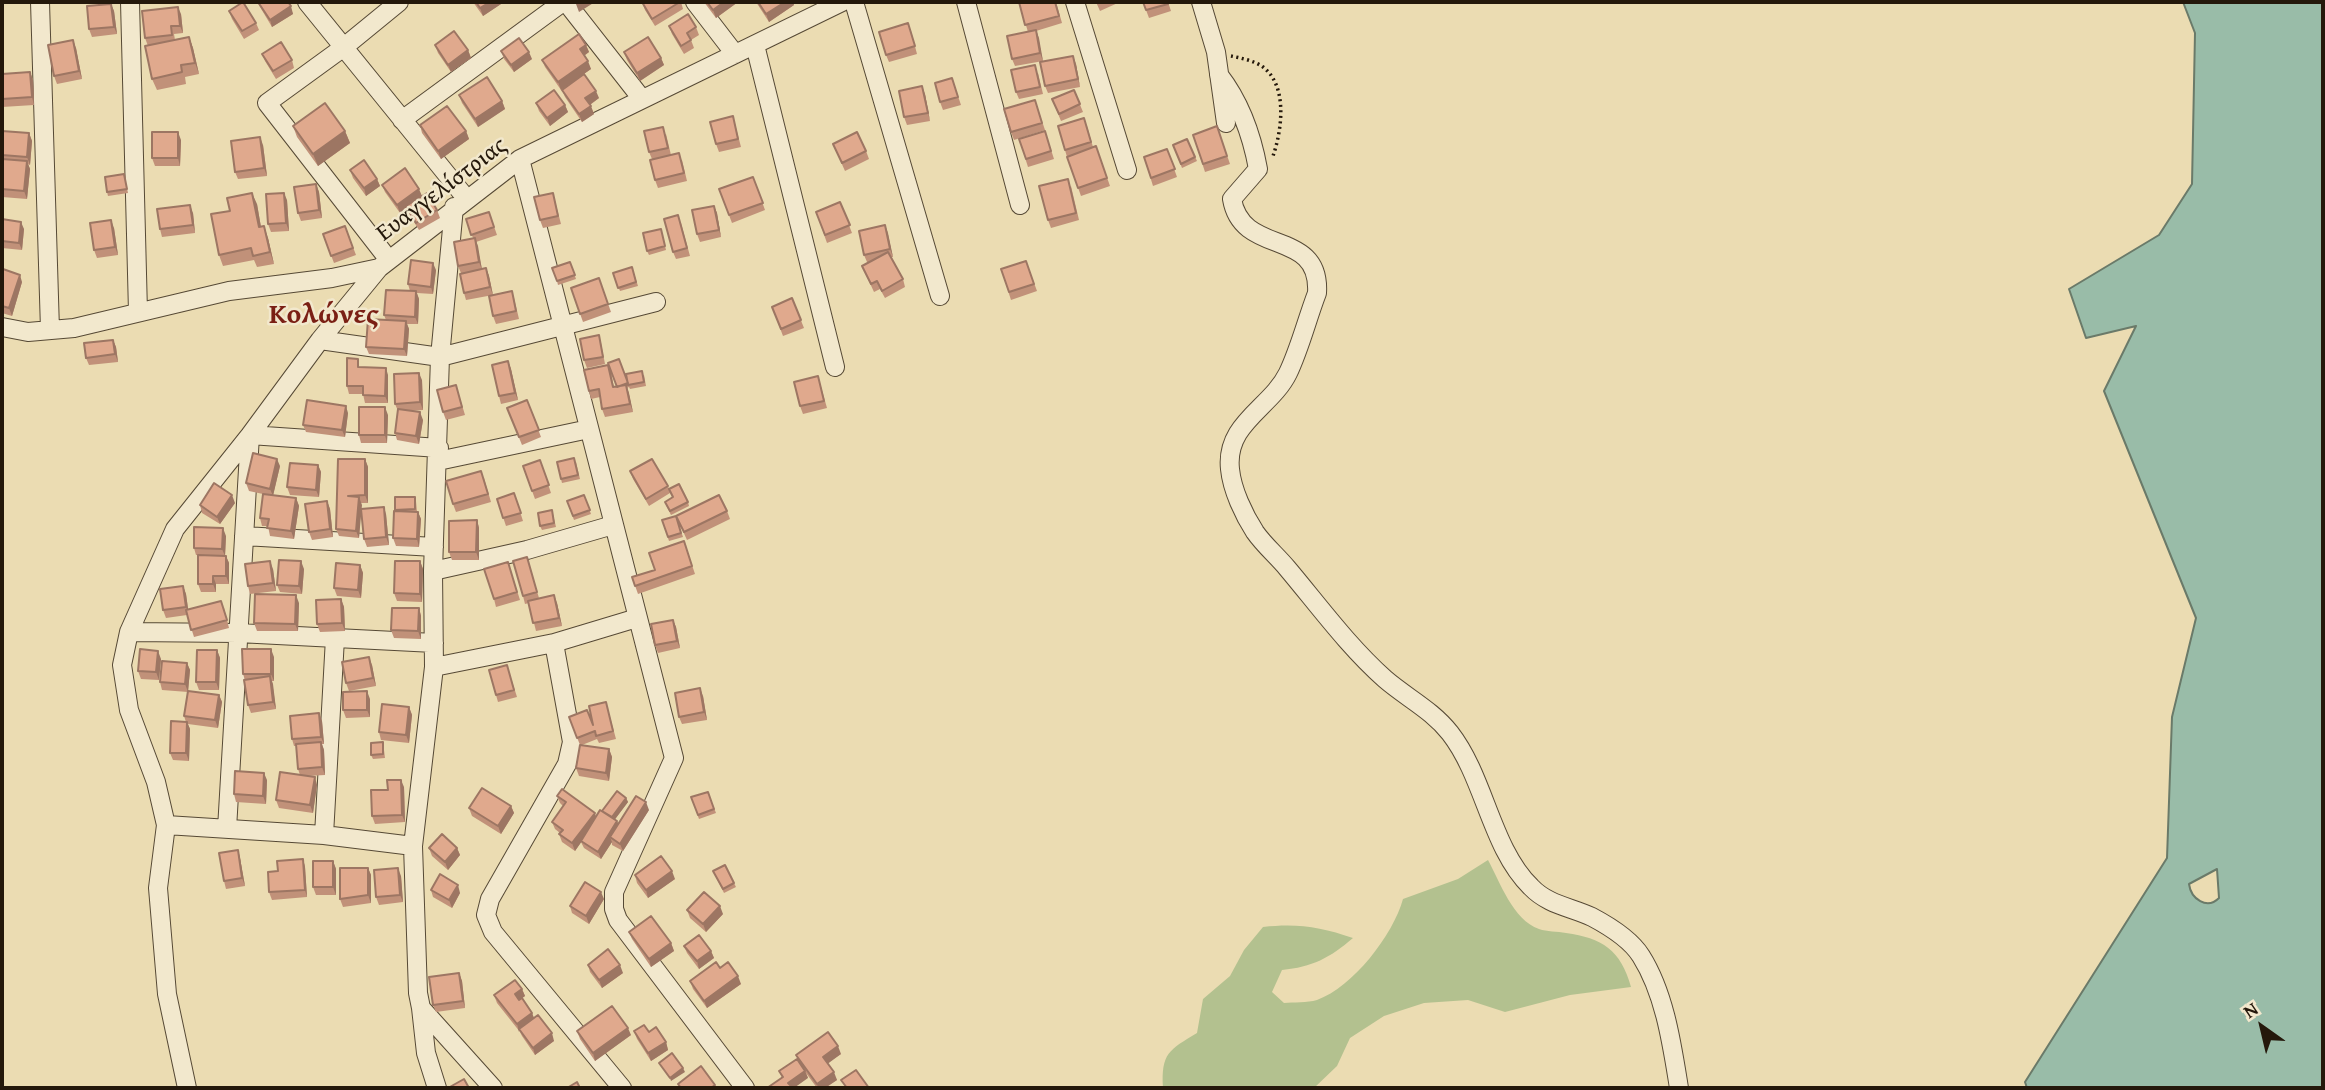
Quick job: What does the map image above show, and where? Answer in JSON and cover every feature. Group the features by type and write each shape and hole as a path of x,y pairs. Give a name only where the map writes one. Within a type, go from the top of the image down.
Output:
{"street":[{"path":"40,2 50,330"},
{"path":"130,2 138,312"},
{"path":"307,2 402,120 460,203 440,357 433,570 434,667 413,846 421,1008 426,1053 437,1088"},
{"path":"187,1088 167,994 159,901 166,825 156,782 129,710 122,664 129,632 174,529 250,435 320,340 384,264 267,103 400,2"},
{"path":"402,120 564,2 642,99"},
{"path":"695,2 735,54"},
{"path":"854,2 940,296"},
{"path":"966,2 1020,205"},
{"path":"1075,2 1127,170"},
{"path":"1201,2 1216,52 1226,123"},
{"name":"Ευαγγελίστριας","path":"2,327 28,332 92,324 229,291 332,278 384,264 520,159 755,45 832,4"},
{"path":"755,45 835,367"},
{"path":"1219,75 1229,88 1247,128 1258,169 1232,199 1234,214 1243,226 1292,248 1311,262 1316,268 1317,280 1317,293 1287,374 1240,428 1231,448 1230,469 1237,496 1256,534 1345,638 1386,679 1428,710 1448,730 1464,752 1512,860 1530,887 1551,903 1591,917 1617,933 1640,954 1650,974 1671,1041 1679,1088"},
{"path":"520,159 674,758 614,892 614,909 618,920 745,1088"},
{"path":"320,340 440,357 656,302"},
{"path":"250,435 438,455 589,429"},
{"path":"227,829 250,435"},
{"path":"433,570 527,550 613,525"},
{"path":"244,536 434,547"},
{"path":"434,667 554,643 637,618"},
{"path":"129,632 239,633 433,643"},
{"path":"324,835 335,638"},
{"path":"554,643 572,742 567,765 490,899 486,915 492,932 622,1088"},
{"path":"166,825 324,835 413,846"},
{"path":"421,1008 493,1088"}],"path":[{"path":"1216,52 1262,66 1275,81 1282,131 1270,164 1254,176"}],"shaded area":[{"path":"2183,2 2323,2 2323,1088 2027,1088 2025,1082 2167,858 2172,717 2196,618 2104,391 2136,326 2086,338 2069,289 2159,235 2192,184 2195,33","holes":["2217,869 2219,898 2210,903 2200,901 2189,884"]},
{"path":"1488,860 1508,899 1522,918 1539,929 1590,938 1608,948 1622,964 1631,987 1570,995 1505,1012 1468,1000 1424,1003 1384,1016 1350,1038 1337,1066 1314,1088 1163,1088 1165,1060 1173,1049 1197,1033 1203,999 1230,976 1244,950 1263,927 1309,927 1353,938 1320,960 1303,967 1282,970 1272,992 1284,1003 1317,1000 1344,984 1370,958 1390,928 1403,899 1458,879"}],"building":[{"path":"243,2 256,23 242,31 229,11"},
{"path":"258,2 288,2 291,6 270,20"},
{"path":"476,2 490,2 480,8"},
{"path":"642,2 680,2 652,19"},
{"path":"707,2 724,2 713,10"},
{"path":"758,2 785,2 766,14"},
{"path":"1019,2 1055,2 1059,16 1025,25"},
{"path":"1143,2 1168,2 1168,4 1146,10"},
{"path":"111,4 114,27 89,29 87,6"},
{"path":"178,7 180,26 171,26 172,35 145,38 142,11"},
{"path":"688,14 696,27 687,33 691,40 681,46 669,26"},
{"path":"908,23 915,46 886,55 879,32"},
{"path":"1036,30 1040,53 1012,59 1007,36"},
{"path":"454,31 468,50 448,65 435,45"},
{"path":"579,34 586,45 580,49 588,61 558,82 542,60"},
{"path":"189,37 195,63 181,65 182,72 152,79 145,46"},
{"path":"648,37 661,58 637,73 624,52"},
{"path":"519,38 529,52 511,65 501,51"},
{"path":"73,40 79,71 54,76 48,45"},
{"path":"281,42 292,60 273,71 262,54"},
{"path":"1073,56 1078,79 1045,86 1040,62"},
{"path":"1035,65 1040,87 1016,92 1011,70"},
{"path":"30,72 32,97 2,99 2,74"},
{"path":"584,74 596,91 585,98 591,106 579,114 562,90"},
{"path":"487,77 502,101 475,119 459,95"},
{"path":"952,78 958,97 940,102 935,83"},
{"path":"922,86 928,113 904,117 899,91"},
{"path":"554,90 565,105 547,118 536,103"},
{"path":"1074,90 1080,104 1059,114 1052,99"},
{"path":"1035,100 1042,123 1011,132 1004,109"},
{"path":"325,103 345,131 313,154 293,126"},
{"path":"447,106 466,131 438,151 420,125"},
{"path":"733,116 738,139 716,144 710,122"},
{"path":"1084,118 1091,142 1065,150 1058,126"},
{"path":"1217,126 1227,156 1203,164 1193,135"},
{"path":"663,127 668,148 649,152 644,131"},
{"path":"2,131 29,133 27,157 2,155"},
{"path":"1045,131 1051,151 1026,159 1019,139"},
{"path":"152,132 178,132 178,158 152,158"},
{"path":"857,132 866,151 842,163 833,144"},
{"path":"260,137 264,168 235,172 231,141"},
{"path":"1187,139 1195,157 1181,164 1173,145"},
{"path":"1096,146 1107,178 1078,188 1067,157"},
{"path":"1167,149 1175,169 1151,178 1144,157"},
{"path":"679,153 684,173 655,180 650,160"},
{"path":"2,159 27,161 24,191 2,189"},
{"path":"364,160 377,179 364,188 350,170"},
{"path":"405,168 419,189 397,205 382,185"},
{"path":"124,174 127,189 107,192 105,177"},
{"path":"753,177 763,203 729,215 719,189"},
{"path":"1068,179 1076,213 1048,220 1039,186"},
{"path":"316,184 319,210 298,213 294,187"},
{"path":"252,193 259,227 264,226 270,252 253,256 251,248 219,255 211,214 230,211 227,198"},
{"path":"284,193 286,223 268,224 266,194"},
{"path":"427,193 437,210 416,223 406,206"},
{"path":"553,193 558,216 540,220 534,197"},
{"path":"840,202 850,225 825,235 816,212"},
{"path":"190,205 193,225 160,229 157,209"},
{"path":"714,206 719,230 697,234 692,210"},
{"path":"489,212 494,227 471,235 466,219"},
{"path":"678,215 687,248 673,252 664,219"},
{"path":"2,219 21,222 19,243 2,241"},
{"path":"111,220 115,247 94,250 90,223"},
{"path":"885,225 890,249 864,255 859,231"},
{"path":"345,226 353,248 331,256 323,234"},
{"path":"661,229 665,246 647,251 643,233"},
{"path":"475,238 479,262 458,266 454,242"},
{"path":"888,252 903,279 882,291 877,281 871,284 862,266"},
{"path":"411,260 433,263 431,287 408,284"},
{"path":"1026,261 1034,284 1009,292 1001,269"},
{"path":"570,262 575,275 557,281 552,268"},
{"path":"632,267 636,282 618,288 613,273"},
{"path":"486,268 490,287 464,293 460,274"},
{"path":"3,269 20,275 9,308 2,306"},
{"path":"599,278 608,304 580,314 571,288"},
{"path":"386,290 416,291 415,317 384,315"},
{"path":"512,291 516,311 493,316 489,296"},
{"path":"792,298 801,320 781,329 772,307"},
{"path":"368,319 406,321 404,349 366,347"},
{"path":"599,335 603,357 584,360 580,339"},
{"path":"113,340 115,354 86,358 84,343"},
{"path":"347,358 358,359 358,367 386,368 385,396 363,395 363,386 347,386"},
{"path":"619,359 628,383 617,387 608,363"},
{"path":"508,361 515,393 499,396 492,365"},
{"path":"608,365 613,387 626,385 630,404 602,409 599,389 589,391 584,370"},
{"path":"642,371 644,382 628,385 626,374"},
{"path":"419,373 420,402 395,404 394,374"},
{"path":"818,376 824,401 800,406 794,382"},
{"path":"456,385 462,407 443,412 437,390"},
{"path":"307,400 346,406 342,430 303,425"},
{"path":"527,400 539,430 519,437 507,408"},
{"path":"359,407 385,407 385,435 359,435"},
{"path":"398,409 420,412 416,436 395,433"},
{"path":"253,453 277,459 270,489 246,483"},
{"path":"574,458 578,475 561,479 557,462"},
{"path":"338,459 365,459 365,495 348,496 359,497 356,531 336,529"},
{"path":"652,459 668,486 646,499 630,471"},
{"path":"540,460 549,485 532,491 523,466"},
{"path":"290,463 318,465 316,490 287,487"},
{"path":"481,471 488,494 453,504 446,481"},
{"path":"214,483 232,495 217,517 200,505"},
{"path":"679,484 688,502 670,511 665,502 673,497 669,489"},
{"path":"514,493 521,513 503,518 497,499"},
{"path":"263,494 296,498 291,531 267,528 269,519 260,518"},
{"path":"584,495 590,510 573,516 567,501"},
{"path":"719,495 727,511 684,532 676,516"},
{"path":"395,497 415,497 415,509 395,510"},
{"path":"327,501 330,529 309,532 305,504"},
{"path":"384,507 386,537 364,539 361,509"},
{"path":"552,510 554,523 540,526 538,513"},
{"path":"394,511 418,512 417,539 393,538"},
{"path":"676,516 681,533 668,537 662,520"},
{"path":"477,520 476,552 449,552 449,521"},
{"path":"194,527 223,528 222,549 194,548"},
{"path":"684,541 692,566 635,586 632,577 655,570 649,553"},
{"path":"198,555 226,556 226,576 213,576 213,584 198,584"},
{"path":"527,557 537,592 523,596 513,561"},
{"path":"279,560 301,561 299,586 277,585"},
{"path":"270,561 273,583 248,586 245,564"},
{"path":"395,561 420,561 420,594 394,593"},
{"path":"508,562 517,592 494,599 484,569"},
{"path":"336,563 360,565 358,590 334,588"},
{"path":"183,586 186,607 163,610 160,589"},
{"path":"255,594 296,595 295,624 254,623"},
{"path":"554,595 559,618 533,623 528,601"},
{"path":"341,599 342,623 317,624 316,600"},
{"path":"221,601 227,620 191,630 186,610"},
{"path":"392,608 419,608 418,631 391,630"},
{"path":"673,620 677,641 655,645 651,624"},
{"path":"140,649 158,651 156,672 138,671"},
{"path":"242,649 271,649 271,674 243,674"},
{"path":"197,650 217,650 216,682 196,682"},
{"path":"369,657 373,678 346,683 342,662"},
{"path":"162,661 187,663 185,684 160,682"},
{"path":"507,665 514,690 496,695 489,670"},
{"path":"270,676 273,702 248,705 244,680"},
{"path":"700,688 704,712 679,717 675,693"},
{"path":"188,691 219,695 215,720 184,716"},
{"path":"367,691 367,710 343,710 343,692"},
{"path":"606,702 613,731 596,736 595,731 577,738 569,717 587,710 593,725 589,706"},
{"path":"382,704 409,707 406,735 379,732"},
{"path":"319,713 321,737 292,739 290,716"},
{"path":"171,721 187,722 186,753 170,753"},
{"path":"321,742 322,767 298,769 296,744"},
{"path":"383,742 383,754 371,755 371,743"},
{"path":"580,745 609,749 606,773 576,768"},
{"path":"235,771 264,773 263,796 234,794"},
{"path":"280,772 315,777 310,805 276,800"},
{"path":"387,780 401,780 402,815 372,816 371,790 388,790"},
{"path":"482,788 511,806 498,826 469,808"},
{"path":"562,789 595,813 572,843 559,834 563,830 552,822 566,802 557,796"},
{"path":"617,791 626,798 612,817 602,811"},
{"path":"708,792 714,809 698,815 691,797"},
{"path":"636,796 646,802 620,844 610,837"},
{"path":"600,810 617,821 598,852 581,841"},
{"path":"442,834 457,848 445,862 429,848"},
{"path":"238,850 242,878 224,881 219,853"},
{"path":"661,856 672,871 646,890 635,875"},
{"path":"303,859 305,890 269,892 268,872 278,871 277,861"},
{"path":"313,861 333,861 333,887 313,887"},
{"path":"725,865 734,883 723,889 713,871"},
{"path":"340,868 368,868 368,895 340,899"},
{"path":"398,868 400,895 376,897 374,870"},
{"path":"440,874 458,885 449,900 431,890"},
{"path":"585,882 601,892 586,916 570,906"},
{"path":"704,892 720,906 703,924 687,910"},
{"path":"651,916 671,943 649,959 629,932"},
{"path":"699,935 711,951 697,961 684,946"},
{"path":"608,949 620,965 599,980 588,965"},
{"path":"716,962 720,968 728,962 738,976 704,1001 690,981"},
{"path":"459,973 463,1001 433,1005 429,977"},
{"path":"515,980 522,989 515,994 519,1000 522,998 532,1013 517,1024 494,995"},
{"path":"612,1006 628,1028 593,1053 577,1031"},
{"path":"538,1015 552,1033 533,1048 519,1029"},
{"path":"644,1025 649,1032 656,1027 666,1042 648,1053 634,1031"},
{"path":"828,1032 838,1046 823,1057 834,1072 817,1084 796,1055"},
{"path":"672,1053 683,1068 670,1078 659,1063"},
{"path":"797,1059 805,1071 788,1083 793,1088 767,1088 783,1077 779,1071"},
{"path":"701,1066 715,1085 711,1088 681,1088 678,1084"},
{"path":"856,1070 869,1088 847,1088 841,1080"},
{"path":"464,1079 469,1088 448,1088"},
{"path":"577,1082 580,1088 567,1088"}],"district":[{"name":"Κολώνες","path":"324,316"}]}
